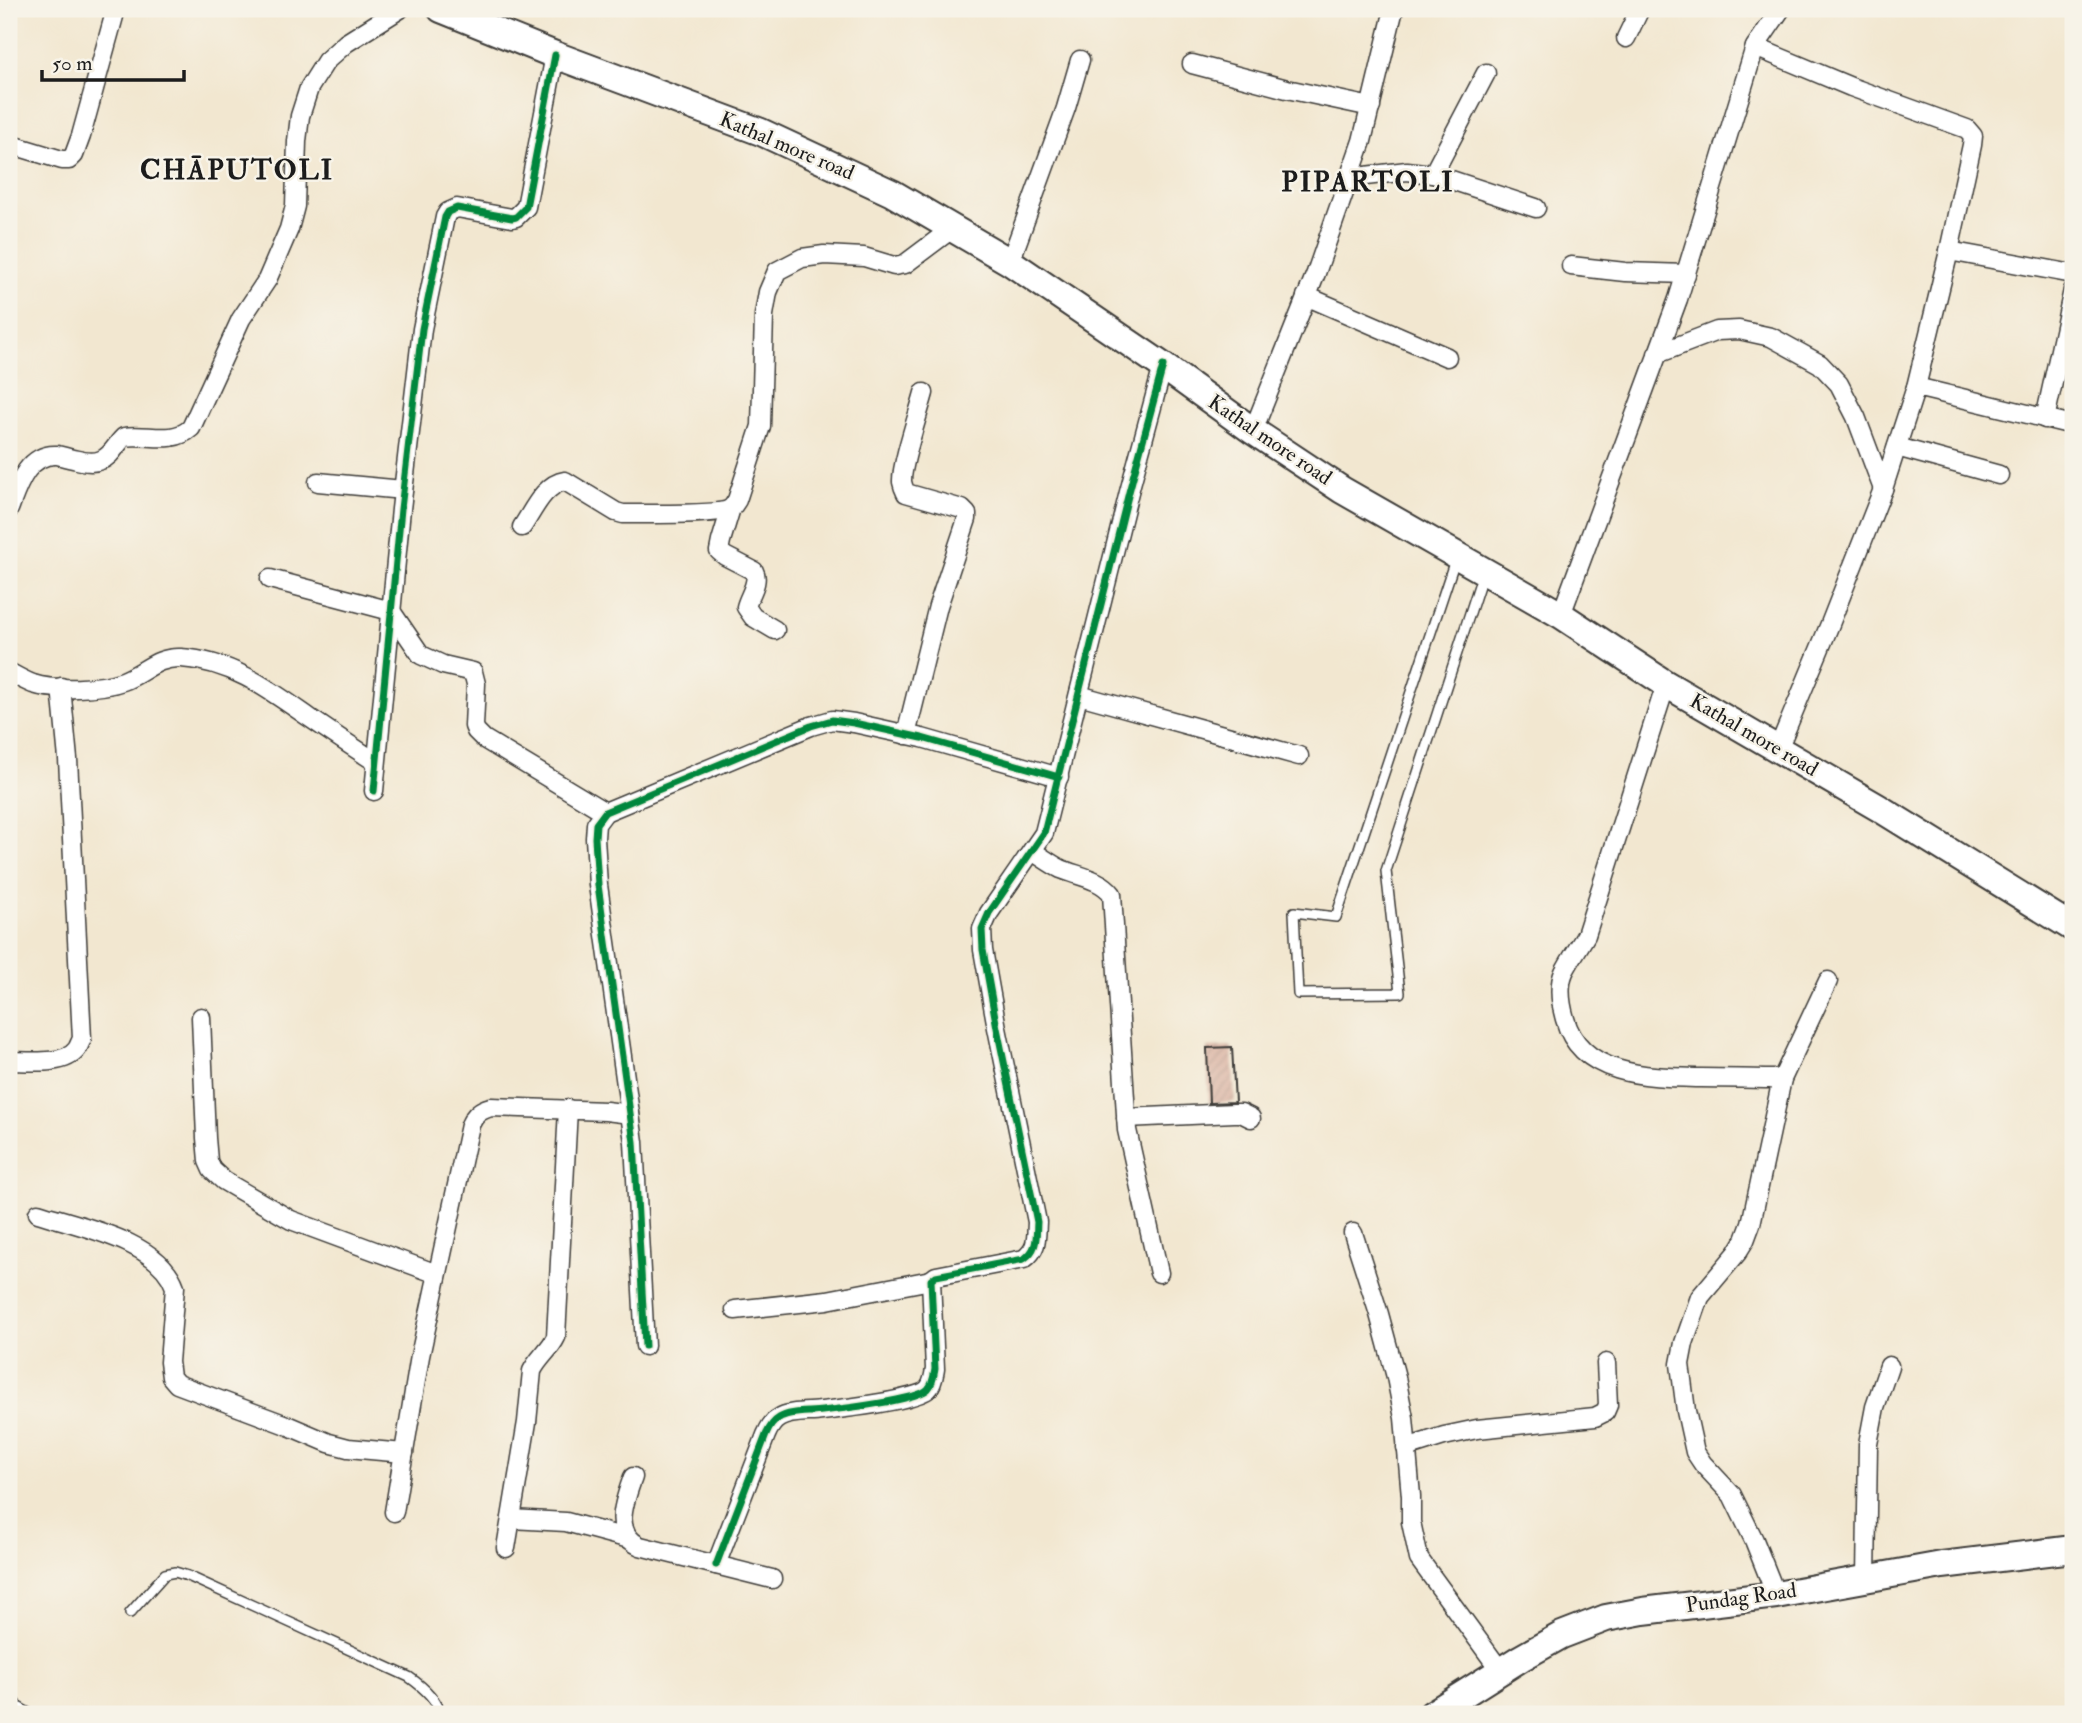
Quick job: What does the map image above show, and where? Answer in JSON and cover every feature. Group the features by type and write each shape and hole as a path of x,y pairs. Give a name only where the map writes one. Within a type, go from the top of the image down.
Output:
{"main road":[{"name":"Kathal more road","path":"441,9 761,132 892,193 1010,262 1342,490 1561,615 1667,684 1879,808 2073,928"},
{"name":"Pundag Road","path":"1432,1714 1500,1670 1562,1635 1606,1618 1776,1595 1942,1565 2073,1549"}],"street":[{"path":"9,144 62,160 69,160 75,155 116,9"},
{"path":"9,509 23,475 44,458 57,455 97,461 109,455 124,437 169,438 181,435 191,428 240,319 267,280 289,229 295,206 300,116 309,88 326,61 346,43 400,9"},
{"path":"1253,431 1363,141 1394,9"},
{"path":"1626,38 1640,9"},
{"path":"1561,615 1686,274 1755,47 1781,9"},
{"path":"1755,47 1851,87 1967,129 1972,136 1949,251 1916,387 1883,489 1778,749"},
{"path":"374,791 403,490 422,329 445,217 448,212 457,208 512,219 526,207 555,55"},
{"path":"1010,262 1066,108 1080,60"},
{"path":"1192,64 1287,89 1371,107"},
{"path":"1433,174 1486,73"},
{"path":"1349,178 1407,171 1433,174 1536,208"},
{"path":"775,629 753,617 746,607 757,580 754,571 719,551 731,508 737,500 761,426 764,315 768,292 777,271 802,258 824,255 856,256 894,266 905,264 954,228"},
{"path":"1949,251 2073,274"},
{"path":"1571,266 1625,272 1686,274"},
{"path":"2045,419 2073,290"},
{"path":"1306,296 1447,357"},
{"path":"1657,354 1717,331 1739,330 1771,337 1820,364 1839,384 1856,417 1883,489"},
{"path":"735,1310 827,1300 931,1280 936,1276 1024,1259 1032,1254 1036,1245 1037,1222 997,1028 983,950 982,929 989,913 1044,833 1163,366"},
{"path":"1916,387 2073,425"},
{"path":"906,735 938,606 967,525 967,514 962,509 906,493 904,490 904,469 924,393"},
{"path":"1897,447 1999,475"},
{"path":"522,527 550,487 556,482 565,481 623,514 724,511 731,508"},
{"path":"318,482 403,490"},
{"path":"270,579 391,611 421,655 443,665 473,672 476,684 473,721 476,731 484,739 605,812"},
{"path":"9,672 33,684 61,687 122,681 166,659 193,660 231,668 256,681 376,762"},
{"path":"1667,684 1586,935 1564,972 1562,1002 1568,1030 1575,1043 1590,1055 1603,1064 1627,1073 1650,1077 1782,1079"},
{"path":"9,1061 41,1062 62,1059 76,1051 82,1039 68,759 61,687"},
{"path":"1079,695 1299,756"},
{"path":"645,1346 634,1142 595,853 596,824 605,812 811,726 832,720 906,735 1059,777"},
{"path":"1032,851 1057,867 1099,883 1112,894 1127,1130 1159,1273"},
{"path":"1776,1595 1754,1539 1732,1495 1695,1452 1680,1364 1684,1342 1700,1297 1745,1240 1754,1215 1782,1079 1828,981"},
{"path":"201,1017 205,1138 212,1170 224,1181 291,1220 438,1274"},
{"path":"394,1512 420,1356 474,1116 491,1107 630,1114"},
{"path":"506,1548 527,1422 532,1371 556,1337 568,1110"},
{"path":"1126,1118 1234,1113 1251,1118"},
{"path":"38,1213 122,1240 148,1253 168,1271 175,1287 170,1374 177,1384 329,1443 348,1448 404,1453"},
{"path":"1353,1234 1396,1377 1411,1496 1411,1522 1419,1559 1500,1670"},
{"path":"716,1565 766,1435 775,1420 787,1415 919,1395 927,1390 932,1383 935,1369 931,1280"},
{"path":"1406,1448 1477,1429 1595,1417 1605,1412 1608,1405 1606,1363"},
{"path":"1866,1578 1868,1444 1875,1407 1889,1366"},
{"path":"626,1538 623,1505 633,1477"},
{"path":"511,1519 566,1522 626,1538 640,1546 772,1579"}],"lane":[{"path":"1457,555 1336,917 1294,912 1298,995 1400,993 1386,871 1483,570"},
{"path":"130,1614 165,1574 175,1572 188,1576 409,1677 429,1694 441,1714"},
{"path":"9,1695 18,1707 30,1714"}],"building":[{"path":"1232,1047 1235,1102 1209,1103 1207,1048"}],"cycle path":[{"path":"374,791 401,509 422,329 445,217 448,212 457,208 512,218 526,207 555,55"},
{"path":"716,1565 766,1435 774,1421 794,1413 817,1412 910,1397 928,1389 935,1369 931,1280 936,1276 1024,1259 1034,1247 1037,1222 997,1028 983,950 982,929 989,913 1044,833 1163,366"},
{"path":"645,1346 634,1142 598,885 596,824 605,812 811,726 832,720 922,738 1059,777"}],"district":[{"name":"CHĀPUTOLI","path":"237,170"},
{"name":"PIPARTOLI","path":"1368,182"}]}
